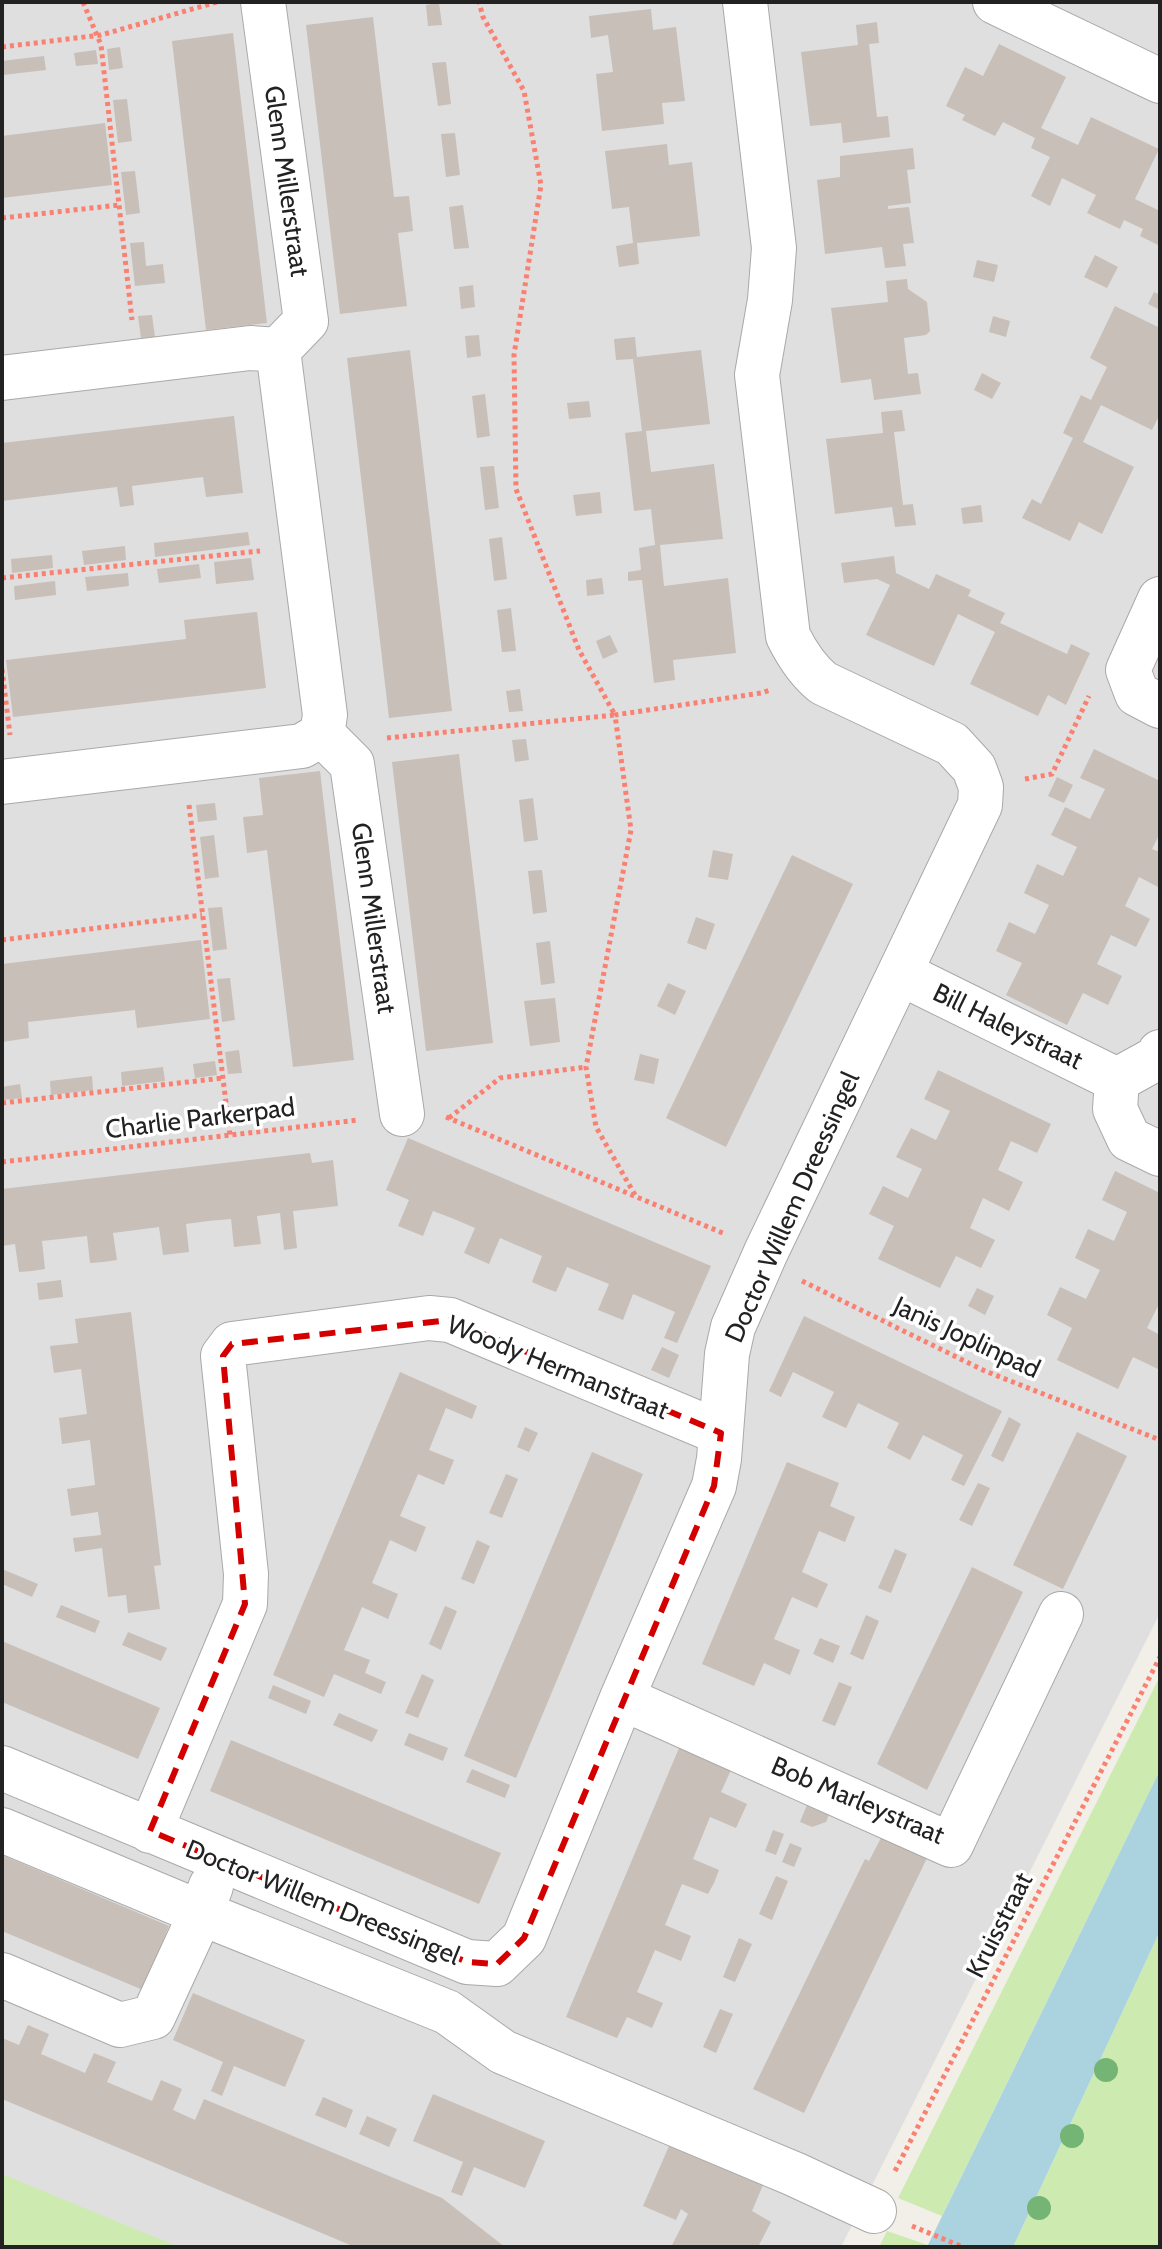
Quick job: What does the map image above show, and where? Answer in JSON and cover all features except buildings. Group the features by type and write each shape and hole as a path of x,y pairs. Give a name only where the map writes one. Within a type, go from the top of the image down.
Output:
{"street":[{"name":"Glenn Millerstraat","path":"263,2 306,321 278,350"},
{"path":"745,2 774,248 770,300 757,375 788,636 796,653 823,683 952,744 974,768 981,787"},
{"path":"995,2 1160,81"},
{"path":"2,378 250,348 278,350 325,715 322,734 302,746 9,781"},
{"path":"1160,599 1128,670 1137,694 1160,706"},
{"name":"Glenn Millerstraat","path":"322,734 352,764 402,1114"},
{"name":"Doctor Willem Dreessingel","path":"2,1768 467,1962 497,1964 524,1938 622,1698 714,1486 727,1354 733,1327 980,805 981,787"},
{"name":"Bill Haleystraat","path":"900,973 1117,1080"},
{"path":"1160,1052 1157,1058 1117,1080 1115,1109 1129,1139 1160,1154"},
{"name":"Woody Hermanstraat","path":"150,1831 245,1604 246,1574 223,1356 232,1344 429,1318 450,1320 721,1433"},
{"name":"Bob Marleystraat","path":"622,1698 951,1845 1061,1614"},
{"path":"2,1830 447,2012 503,2052 802,2177 874,2211"},
{"path":"2,1975 120,2025 153,2017 201,1913 220,1860"}],"path":[{"path":"83,2 101,45 136,362"},
{"path":"2,47 95,35 217,2"},
{"path":"479,2 483,17 524,91 541,185 514,355 516,489 579,650 615,715 631,830 586,1067 596,1127 636,1196 764,1257"},
{"path":"2,218 119,205"},
{"path":"2,578 303,546"},
{"path":"2,669 9,781"},
{"path":"981,787 1052,774 1089,695 1128,670"},
{"path":"322,734 378,739 615,715 761,693 813,674"},
{"path":"183,761 230,1135"},
{"path":"2,940 202,915"},
{"path":"449,1118 500,1078 586,1067"},
{"path":"2,1103 223,1078"},
{"name":"Charlie Parkerpad","path":"2,1162 426,1111 636,1196"},
{"name":"Janis Joplinpad","path":"764,1257 985,1371 1160,1440"},
{"name":"Kruisstraat","path":"874,2211 1160,1657"},
{"path":"931,2234 963,2247"}],"highlighted area":[{"path":"450,1320 721,1433 714,1486 524,1938 497,1964 467,1962 150,1831 245,1604 223,1356 232,1344"}],"shaded area":[{"path":"2,2 1160,2 1160,1613 841,2247 2,2247"}],"green space":[{"path":"1160,1676 1160,1770 942,2216 898,2198"},
{"path":"1160,1931 1160,2247 1013,2247"},
{"path":"2,2174 179,2247 2,2247"},
{"path":"887,2231 928,2245 879,2247"}],"water":[{"path":"1160,1770 1160,1931 1013,2247 927,2247"}]}
